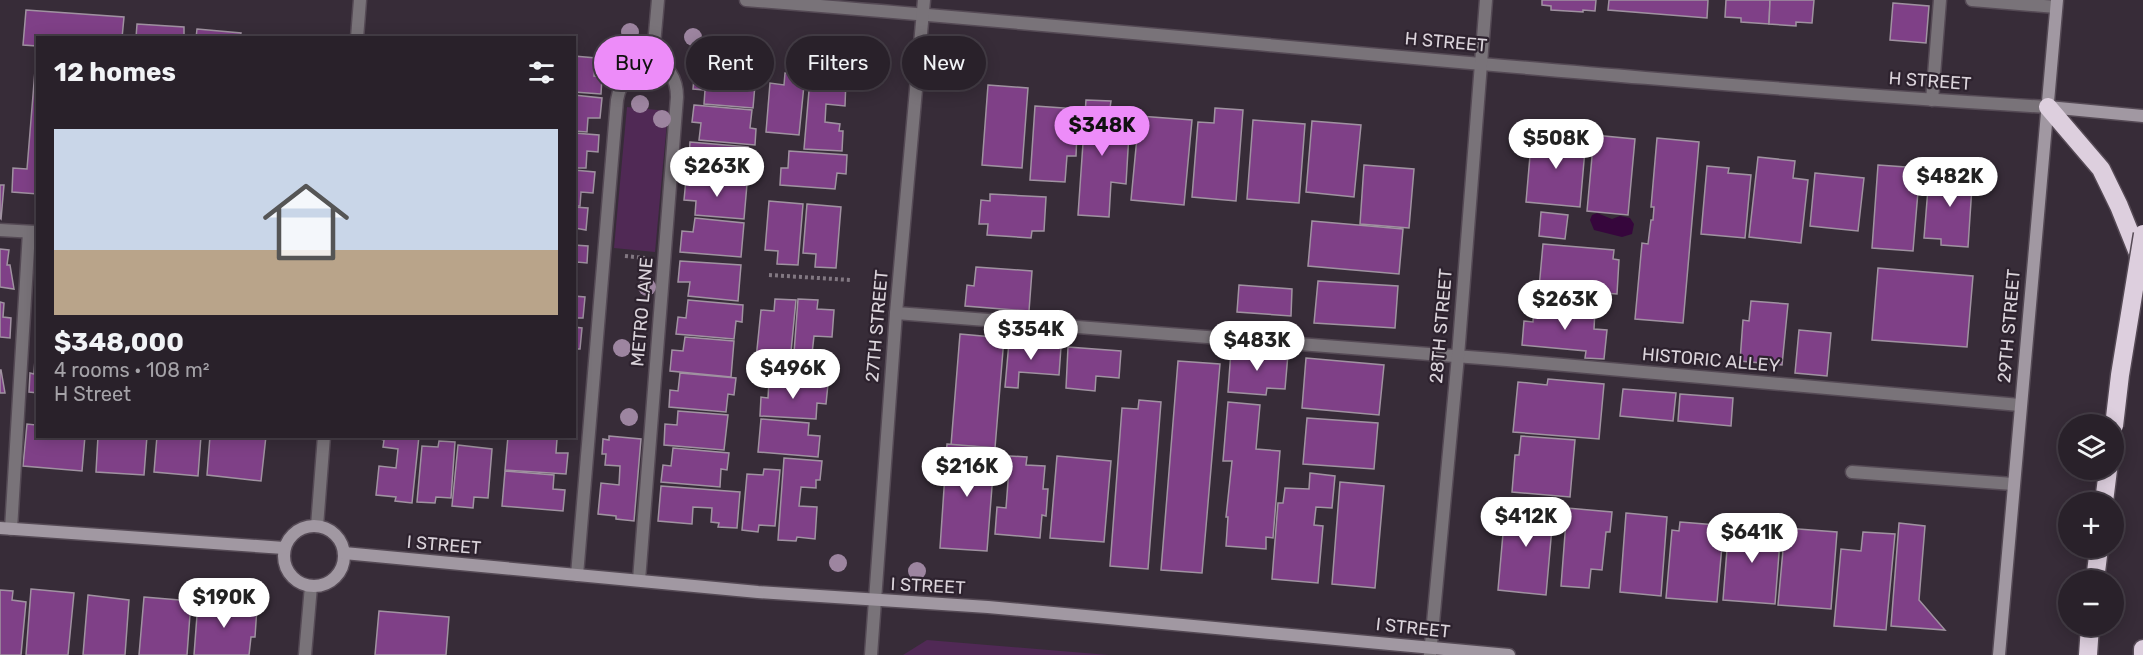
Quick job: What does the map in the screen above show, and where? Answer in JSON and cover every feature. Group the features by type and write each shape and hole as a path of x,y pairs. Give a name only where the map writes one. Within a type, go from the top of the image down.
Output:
{"highway":[{"path":"2048,107 2101,169 2143,265"},
{"path":"2115,414 2143,234"},
{"path":"2088,655 2089,636"},
{"path":"2143,649 2143,655"}],"street":[{"path":"357,36 360,0"},
{"path":"655,36 658,0"},
{"name":"H STREET","path":"746,0 1480,63 2143,116"},
{"name":"27TH STREET","path":"871,655 896,313 924,0"},
{"name":"28TH STREET","path":"1431,651 1458,356 1486,0"},
{"path":"1932,100 1940,0"},
{"path":"1972,0 2057,4"},
{"name":"29TH STREET","path":"1999,655 2057,4"},
{"name":"METRO LANE","path":"639,580 677,88 674,79"},
{"path":"577,575 619,90"},
{"path":"0,230 33,232 6,529 284,548"},
{"name":"HISTORIC ALLEY","path":"896,313 1458,356 2020,405"},
{"path":"317,526 324,438"},
{"path":"1852,472 2013,483"},
{"path":"317,526 325,528 338,538 344,553 344,562 335,577 328,583 311,586 302,584 289,573 285,565 284,548 288,540 300,529 317,526"},
{"name":"I STREET","path":"344,553 875,601 988,607 1431,651 1509,655"},
{"path":"305,655 311,586"}],"path":[{"path":"604,254 664,259"},
{"path":"770,275 851,280"}],"shaded area":[{"path":"627,107 668,111 655,252 614,248"},
{"path":"1597,213 1612,219 1620,216 1630,218 1634,224 1632,234 1622,237 1594,230 1590,220 1592,215"},
{"path":"927,640 1109,655 903,655"}],"building":[{"path":"1542,0 1596,0 1595,11 1551,10 1551,6 1542,5"},
{"path":"1609,0 1708,0 1707,18 1608,10"},
{"path":"1726,0 1770,0 1769,24 1741,22 1741,18 1725,17"},
{"path":"1770,0 1814,0 1812,23 1796,22 1796,26 1769,24"},
{"path":"1893,3 1929,6 1926,43 1890,40"},
{"path":"26,10 124,17 122,36 36,36 36,46 23,45"},
{"path":"137,24 184,27 184,36 136,36"},
{"path":"197,29 241,33 240,36 196,36"},
{"path":"576,56 594,58 594,90 601,90 601,94 576,92"},
{"path":"36,58 36,194 12,192 13,168 27,169"},
{"path":"786,73 786,90 804,90 799,135 766,132 769,90 774,90 774,84 784,85"},
{"path":"988,85 1028,88 1022,168 982,165"},
{"path":"705,90 755,90 753,108 704,104"},
{"path":"809,90 846,90 845,106 826,104 825,122 840,124 839,131 843,131 842,151 804,149"},
{"path":"576,95 602,98 600,118 588,118 587,132 576,131"},
{"path":"1086,100 1111,101 1110,108 1121,109 1120,116 1130,116 1126,184 1111,182 1109,217 1078,215"},
{"path":"694,105 752,110 750,128 756,129 755,145 699,140 701,123 692,122"},
{"path":"1035,106 1078,109 1076,156 1067,156 1065,182 1030,180"},
{"path":"1215,108 1243,110 1236,201 1192,197 1198,122 1214,123"},
{"path":"1139,116 1192,120 1184,205 1131,200"},
{"path":"1253,120 1305,124 1299,203 1247,199"},
{"path":"1312,121 1361,125 1354,197 1306,192"},
{"path":"576,133 599,135 598,152 587,151 586,168 576,168"},
{"path":"1532,133 1586,138 1580,207 1526,202"},
{"path":"1594,135 1635,139 1628,215 1587,211"},
{"path":"1657,138 1699,142 1683,323 1635,319 1642,243 1648,244 1651,220 1653,220 1654,207 1651,207"},
{"path":"690,142 748,147 747,166 753,166 751,183 696,178 697,160 689,159"},
{"path":"789,151 847,155 846,174 837,173 835,189 780,185 781,168 788,168"},
{"path":"1758,157 1795,161 1793,178 1808,180 1801,243 1749,237"},
{"path":"1364,165 1414,169 1409,228 1360,224"},
{"path":"1878,165 1920,168 1913,251 1872,248"},
{"path":"1707,166 1729,168 1728,173 1751,175 1745,238 1701,234"},
{"path":"1946,169 1973,171 1968,247 1941,245 1941,239 1924,238 1929,176 1945,177"},
{"path":"576,170 595,172 593,193 581,192 580,206 576,206"},
{"path":"1815,173 1864,178 1858,231 1810,226"},
{"path":"686,179 747,184 744,219 695,215 696,201 684,200"},
{"path":"0,185 4,185 1,219 0,218"},
{"path":"990,194 1046,197 1044,231 1032,231 1031,238 987,235 988,224 979,224 981,200 990,201"},
{"path":"769,201 803,204 798,265 777,264 778,251 765,250"},
{"path":"807,204 841,207 836,268 815,267 816,254 803,253"},
{"path":"576,207 588,208 586,230 576,228"},
{"path":"1541,212 1568,215 1565,239 1539,236"},
{"path":"695,218 744,223 741,257 680,252 682,231 693,232"},
{"path":"1312,221 1403,229 1399,274 1308,266"},
{"path":"1543,244 1614,250 1613,259 1619,260 1617,294 1539,288"},
{"path":"576,245 588,246 587,263 577,262 576,270"},
{"path":"0,249 9,250 7,265 10,265 14,289 0,287"},
{"path":"680,261 741,265 738,301 688,296 690,282 678,282"},
{"path":"976,267 1032,271 1029,311 965,306 967,285 974,286"},
{"path":"1878,268 1973,276 1967,347 1872,340"},
{"path":"1318,281 1398,286 1395,328 1314,323"},
{"path":"1239,285 1292,289 1291,316 1237,312"},
{"path":"576,296 585,297 583,318 576,318"},
{"path":"775,299 796,300 790,362 756,359 761,310 774,311"},
{"path":"798,299 818,300 817,309 834,310 832,337 814,336 812,354 827,355 826,363 830,363 829,383 792,380"},
{"path":"688,300 743,305 742,322 736,321 734,339 676,334 678,317 686,318"},
{"path":"1751,301 1788,304 1782,365 1740,361 1743,320 1749,321"},
{"path":"0,302 4,303 3,317 11,318 10,338 0,337"},
{"path":"1534,305 1595,310 1594,329 1607,330 1604,359 1585,358 1586,351 1522,345 1524,321 1533,322"},
{"path":"576,327 582,328 580,349 576,349"},
{"path":"1799,330 1831,333 1827,376 1795,373"},
{"path":"960,334 1004,338 995,448 951,445"},
{"path":"685,337 734,341 731,377 670,371 672,350 683,351"},
{"path":"1009,342 1061,347 1059,375 1019,372 1018,388 1005,387"},
{"path":"1068,347 1121,351 1119,378 1096,376 1095,391 1066,388"},
{"path":"1231,350 1288,354 1285,389 1267,388 1266,395 1228,392"},
{"path":"1306,358 1384,365 1379,415 1302,408"},
{"path":"36,359 36,393 29,392 30,373 34,374"},
{"path":"1178,361 1220,364 1202,573 1161,570"},
{"path":"1,370 5,393 0,393"},
{"path":"680,373 736,378 734,395 728,394 726,412 669,407 670,390 678,391"},
{"path":"1548,379 1604,384 1599,439 1513,432 1518,382 1547,385"},
{"path":"769,380 828,384 826,404 817,403 816,419 760,416 761,397 768,398"},
{"path":"1623,389 1676,393 1673,421 1620,416"},
{"path":"1680,394 1733,398 1731,426 1678,421"},
{"path":"1139,400 1161,402 1148,569 1110,566 1122,408 1138,409"},
{"path":"1228,402 1260,405 1256,449 1280,451 1273,538 1266,537 1266,549 1226,546 1228,517 1226,517 1232,461 1223,461"},
{"path":"678,411 728,415 724,450 664,445 665,424 677,425"},
{"path":"1307,418 1378,423 1374,469 1303,464"},
{"path":"761,419 809,423 808,435 820,436 818,457 758,452"},
{"path":"27,424 36,425 36,438 85,438 82,471 23,466"},
{"path":"609,436 641,439 634,521 598,514 601,483 619,485 620,466 605,465 606,454 602,454 603,439 609,440"},
{"path":"1521,436 1575,440 1570,497 1512,492 1515,455 1519,455"},
{"path":"98,438 147,438 144,475 96,472"},
{"path":"157,438 201,438 198,476 154,472"},
{"path":"210,438 266,438 261,481 207,475"},
{"path":"419,438 412,503 395,501 396,497 376,495 379,466 396,468 398,449 383,447 384,440 380,439"},
{"path":"508,438 557,439 556,453 568,453 566,474 505,470"},
{"path":"439,441 455,442 451,498 436,497 435,503 417,502 422,446 438,447"},
{"path":"947,444 995,448 987,551 940,548"},
{"path":"458,445 492,449 488,498 474,497 473,508 452,506"},
{"path":"673,448 729,453 727,470 721,469 720,487 661,482 663,465 671,466"},
{"path":"1010,456 1027,457 1026,465 1045,466 1043,489 1048,489 1046,516 1042,515 1040,538 995,534 997,507 1006,508"},
{"path":"1057,456 1111,461 1104,542 1050,538"},
{"path":"784,458 822,461 820,480 816,480 816,488 801,487 799,506 817,507 815,539 797,537 796,541 778,540"},
{"path":"764,469 780,470 775,526 759,525 758,532 742,530 747,474 763,475"},
{"path":"505,471 554,475 553,489 565,490 563,511 502,506"},
{"path":"1310,473 1335,476 1332,508 1316,507 1314,525 1323,526 1318,583 1272,579 1278,503 1283,503 1285,488 1309,489"},
{"path":"1340,482 1384,486 1375,588 1332,584"},
{"path":"661,486 740,492 737,528 718,527 719,523 711,522 712,508 693,507 692,524 658,521"},
{"path":"1506,500 1554,505 1546,595 1498,590"},
{"path":"1567,508 1612,512 1610,532 1606,532 1602,570 1591,569 1589,588 1561,586"},
{"path":"1626,513 1667,517 1661,596 1620,592"},
{"path":"1680,522 1717,525 1716,533 1723,534 1717,602 1666,598 1672,530 1679,531"},
{"path":"1899,523 1925,526 1919,600 1945,630 1891,626"},
{"path":"1729,524 1781,528 1775,604 1723,600"},
{"path":"1785,528 1837,532 1831,609 1778,605"},
{"path":"1863,532 1895,534 1886,630 1834,626 1841,549 1861,551"},
{"path":"31,589 74,593 68,655 26,655"},
{"path":"0,590 13,591 12,600 26,602 21,655 0,655"},
{"path":"88,595 129,600 125,655 83,655"},
{"path":"144,597 191,601 187,655 139,655"},
{"path":"198,602 257,607 255,637 251,637 249,655 194,655"},
{"path":"379,611 449,617 446,655 375,655"}]}
